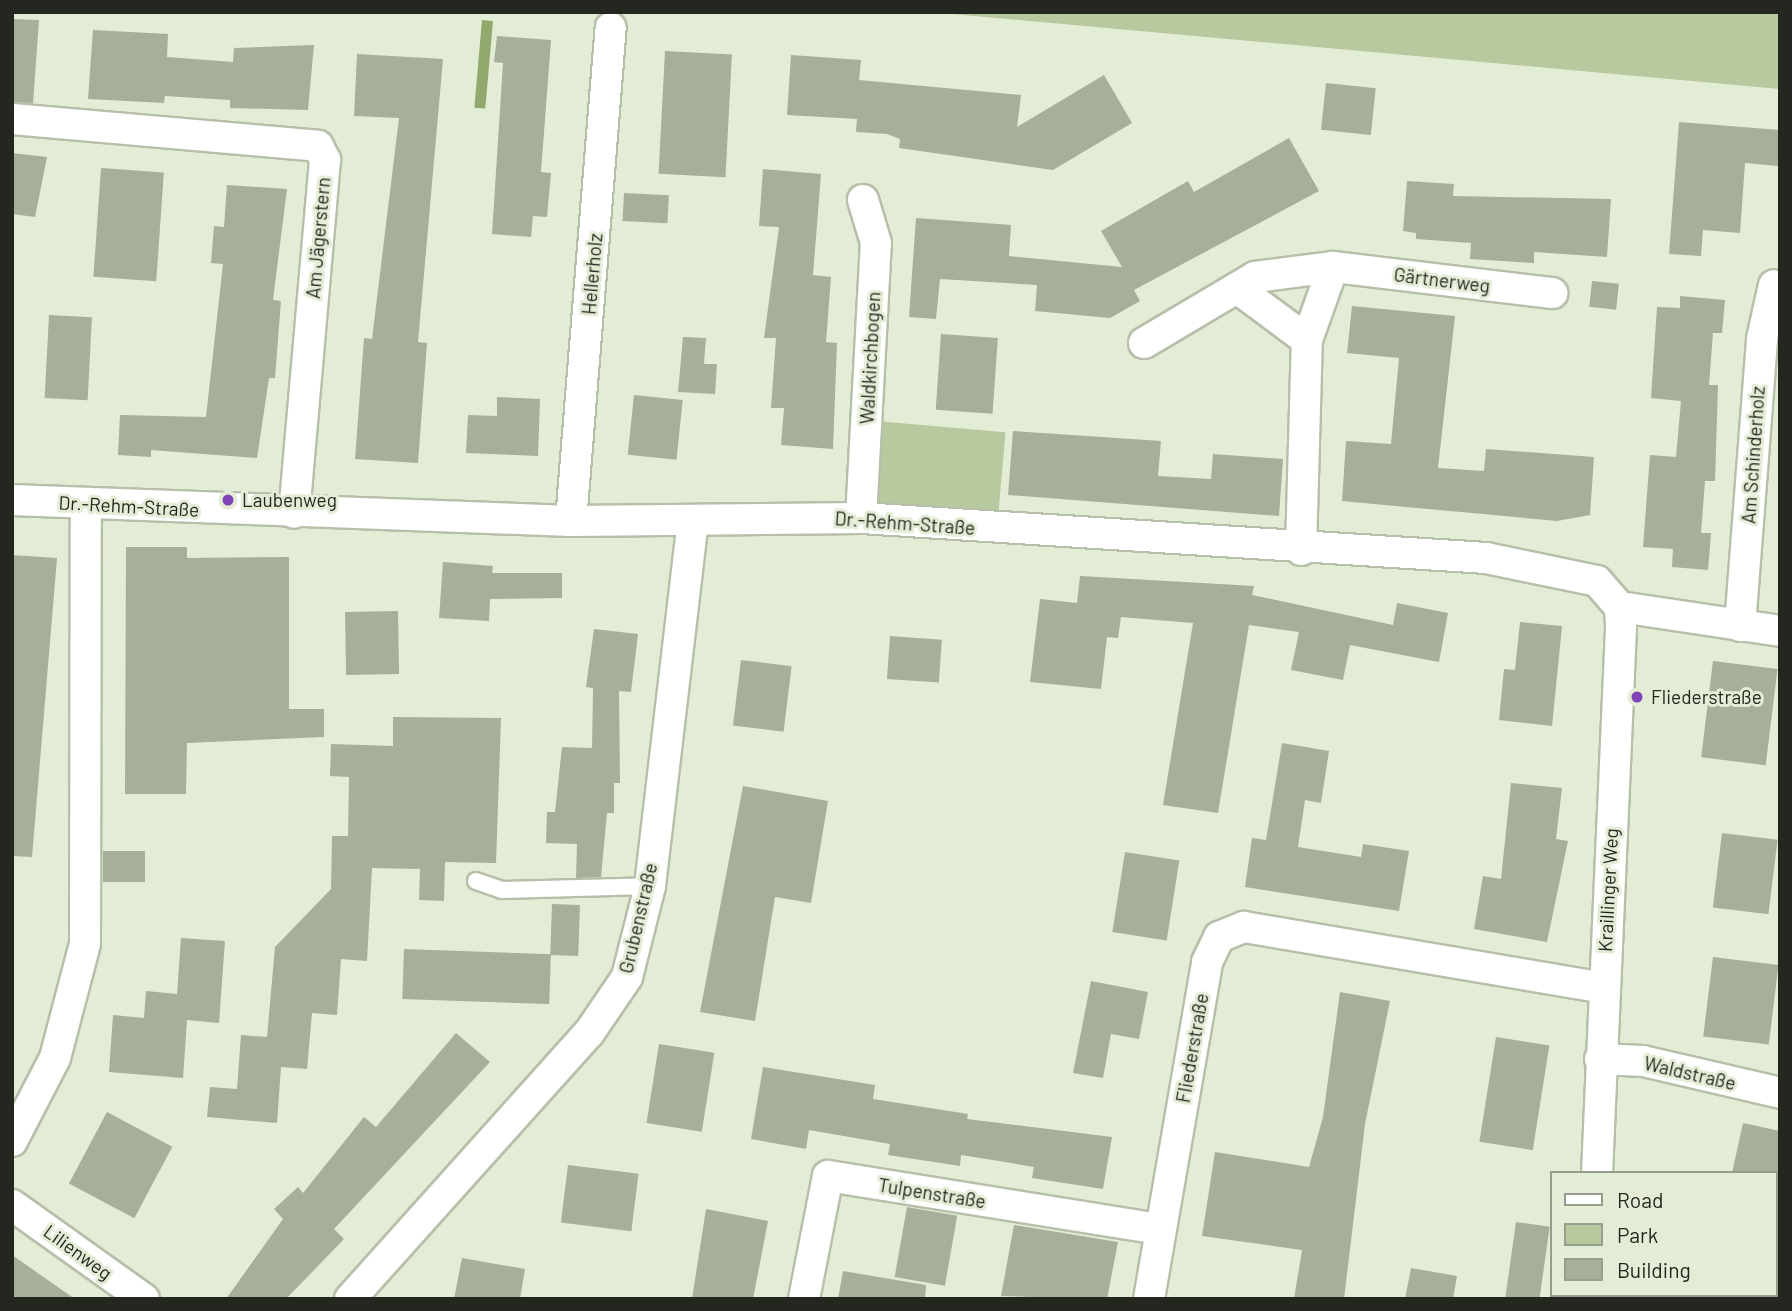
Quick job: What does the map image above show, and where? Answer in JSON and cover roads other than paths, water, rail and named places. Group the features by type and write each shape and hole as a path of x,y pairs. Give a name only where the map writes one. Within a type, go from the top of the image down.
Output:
{"street":[{"name":"Hellerholz","path":"571,521 611,28"},
{"name":"Am Jägerstern","path":"12,119 318,146 325,160 294,513"},
{"name":"Waldkirchbogen","path":"861,518 876,243 863,200"},
{"name":"Gärtnerweg","path":"1144,343 1255,277 1333,268 1552,293"},
{"path":"1301,550 1307,340 1333,268"},
{"name":"Am Schinderholz","path":"1740,626 1762,339 1774,285"},
{"path":"1237,288 1307,340"},
{"name":"Dr.-Rehm-Straße","path":"12,500 294,513 571,521 693,522 861,518 1301,550 1486,558 1597,581 1619,607"},
{"path":"12,1141 55,1058 85,944 86,504"},
{"name":"Grubenstraße","path":"350,1299 589,1033 626,977 650,886 693,522"},
{"path":"1619,607 1780,631"},
{"name":"Kraillinger Weg","path":"1597,1171 1619,607"},
{"name":"Fliederstraße","path":"1149,1299 1207,962 1219,937 1244,927 1603,988"},
{"name":"Waldstraße","path":"1600,1059 1643,1061 1780,1093"},
{"name":"Tulpenstraße","path":"804,1299 828,1176 1160,1229"},
{"name":"Lilienweg","path":"12,1205 144,1299"}],"lane":[{"path":"476,881 502,890 650,886"}],"place":[{"name":"Laubenweg","path":"228,500"},
{"name":"Fliederstraße","path":"1637,697"}]}
